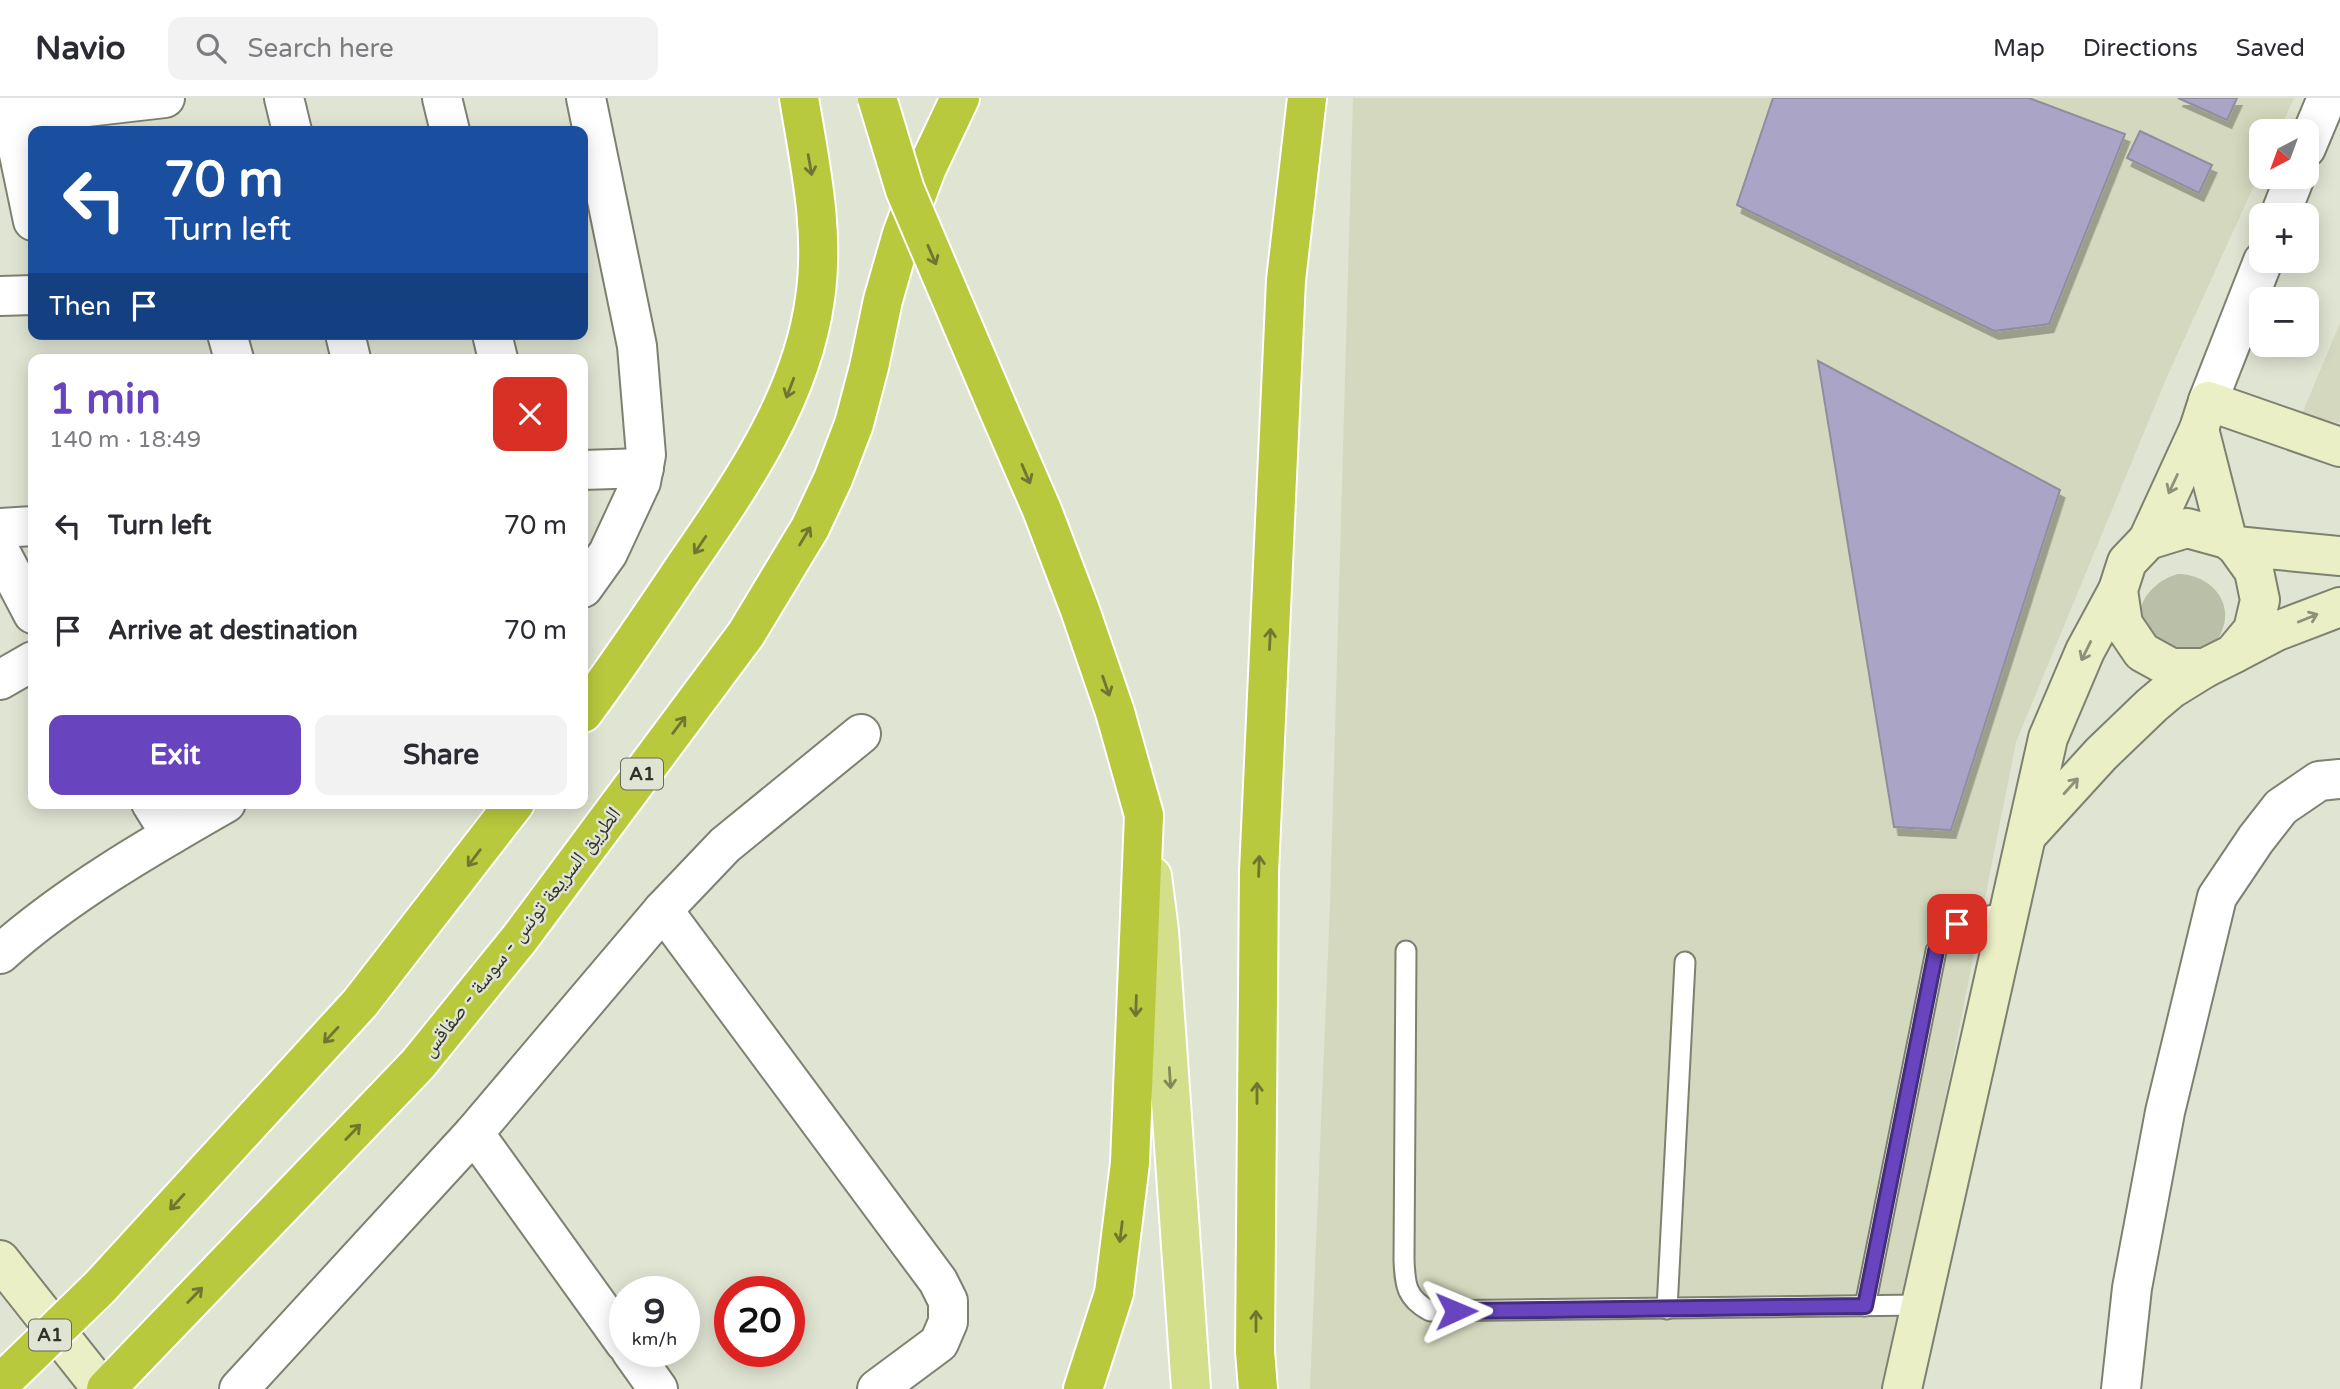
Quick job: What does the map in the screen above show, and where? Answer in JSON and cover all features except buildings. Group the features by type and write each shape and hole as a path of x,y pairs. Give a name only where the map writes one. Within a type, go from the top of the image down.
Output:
{"highway":[{"path":"588,706 738,488 787,397 804,349 815,299 819,248 816,197 799,98"},
{"path":"877,98 905,190 1042,510 1080,610 1115,712 1144,815 1130,1163 1114,1293 1083,1389"},
{"name":"الطريق السريعة تونس - سوسة - صفاقس","path":"104,1389 418,1064 520,937 746,634 810,528 833,479 854,424 883,300 902,234 926,170 960,98"},
{"path":"1258,1389 1255,1337 1259,872 1286,280 1307,98"},
{"name":"A1","path":"0,1384 100,1287 360,1003 510,809"}],"main road":[{"path":"2204,415 2340,447"},
{"path":"1902,1389 2048,738 2085,651 2118,590 2127,562 2148,540 2204,415"},
{"path":"2118,590 2123,624 2142,652 2171,668 2219,661 2253,630 2260,600 2254,571 2231,542 2204,415"},
{"path":"2148,540 2187,528 2231,542 2340,556"},
{"path":"2025,837 2101,754 2171,689 2277,631 2340,607"},
{"path":"1144,815 1159,931 1191,1389"},
{"path":"0,1260 104,1389"}],"street":[{"path":"284,98 291,126"},
{"path":"442,98 449,126"},
{"path":"586,98 637,346 646,455 641,482 608,553 588,582"},
{"path":"2318,119 2327,98"},
{"path":"28,202 6,116 164,110"},
{"path":"2204,415 2258,273"},
{"path":"0,296 28,295"},
{"path":"588,470 644,468"},
{"path":"0,528 28,526"},
{"path":"0,551 28,604"},
{"path":"0,680 28,664"},
{"path":"239,1389 474,1133 663,910 725,845 861,734"},
{"path":"2121,1389 2132,1288 2165,1112 2217,897 2281,807 2319,781 2340,779"},
{"path":"155,809 171,835"},
{"path":"0,954 53,912 216,809"},
{"path":"663,910 938,1281 948,1301 948,1322 939,1343 877,1389"},
{"path":"474,1133 609,1321"},
{"path":"642,1367 658,1389"}],"lane":[{"path":"1865,1306 1936,951 1945,934 1957,924 2009,912"},
{"path":"1406,951 1404,1260 1406,1287 1419,1305 1430,1311 1921,1305"},
{"path":"1667,1308 1685,962"}],"shaded area":[{"path":"1353,98 2294,98 2284,119 2249,119 2249,189 2252,189 2166,379 2016,742 1907,1291 1884,1389 1310,1389 1330,906"},
{"path":"2340,323 2340,423 2302,414"},
{"path":"2178,574 2201,579 2218,593 2223,603 2224,625 2219,637 2208,649 2164,653 2144,627 2141,609 2148,593 2162,581"}],"route":[{"path":"1456,1311 1865,1306 1936,951 1945,934 1957,924"}]}
